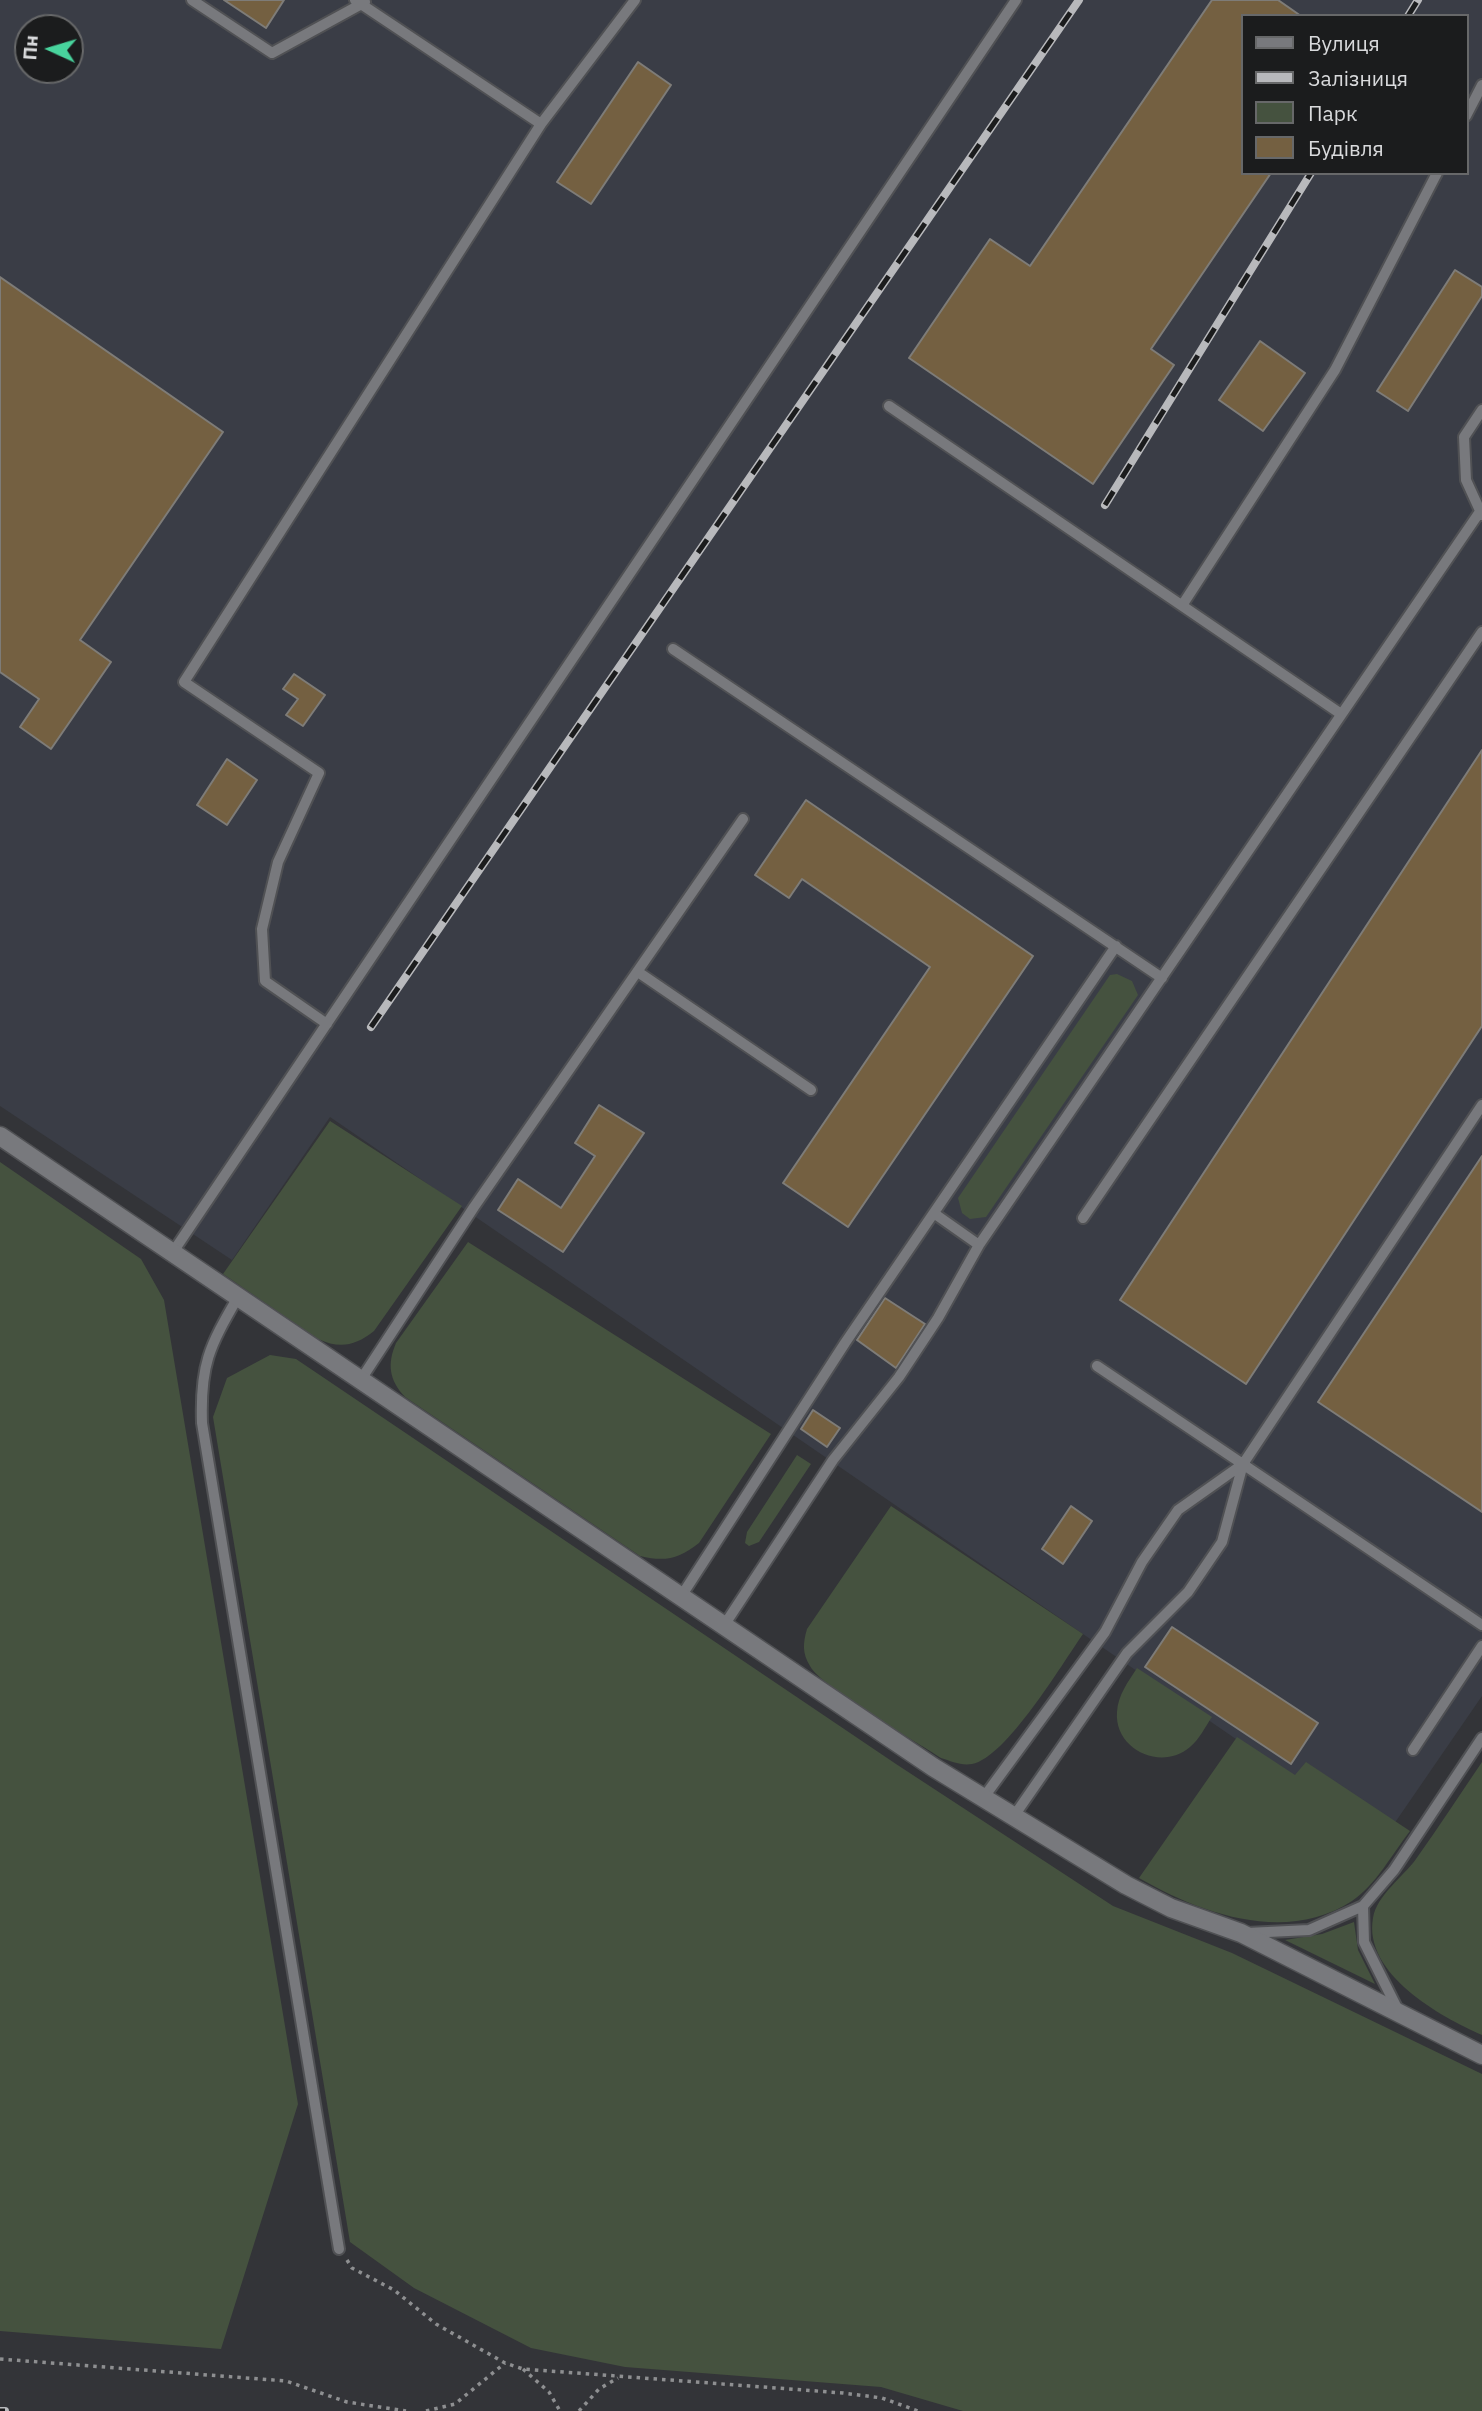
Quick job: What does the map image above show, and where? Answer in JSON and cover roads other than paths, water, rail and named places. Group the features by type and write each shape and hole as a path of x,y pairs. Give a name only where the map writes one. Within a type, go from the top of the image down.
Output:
{"street":[{"path":"0,1136 933,1767 1160,1903 1241,1933 1482,2055"}],"lane":[{"path":"191,0 272,53 361,1 541,124"},
{"path":"327,1024 265,981 262,929 278,862 320,773 184,682 541,124 635,0"},
{"path":"173,1252 1016,0"},
{"path":"1468,112 1482,85"},
{"path":"1183,604 1335,370 1436,175"},
{"path":"889,407 1183,604 1341,714"},
{"path":"725,1624 833,1461 899,1377 938,1318 979,1245 1341,714 1481,514 1466,480 1464,437 1482,410"},
{"path":"1083,1217 1482,632"},
{"path":"673,649 1162,978"},
{"path":"360,1381 474,1207 743,819"},
{"path":"682,1595 845,1343 1116,946"},
{"path":"638,972 811,1090"},
{"path":"1014,1816 1127,1653 1188,1592 1222,1542 1242,1464 1482,1105"},
{"path":"935,1214 979,1245"},
{"path":"237,1297 210,1346 203,1368 202,1423 339,2249"},
{"path":"1097,1366 1482,1625"},
{"path":"984,1797 1105,1632 1142,1562 1178,1510 1242,1464"},
{"path":"1412,1750 1482,1646"},
{"path":"1241,1933 1309,1930 1363,1906 1394,1870 1482,1738"},
{"path":"1363,1906 1364,1942 1401,2014"}],"railway":[{"path":"371,1027 1079,0"},
{"path":"1409,14 1418,0"},
{"path":"1105,505 1310,175"},
{"path":"0,2411 5,2411"}]}
